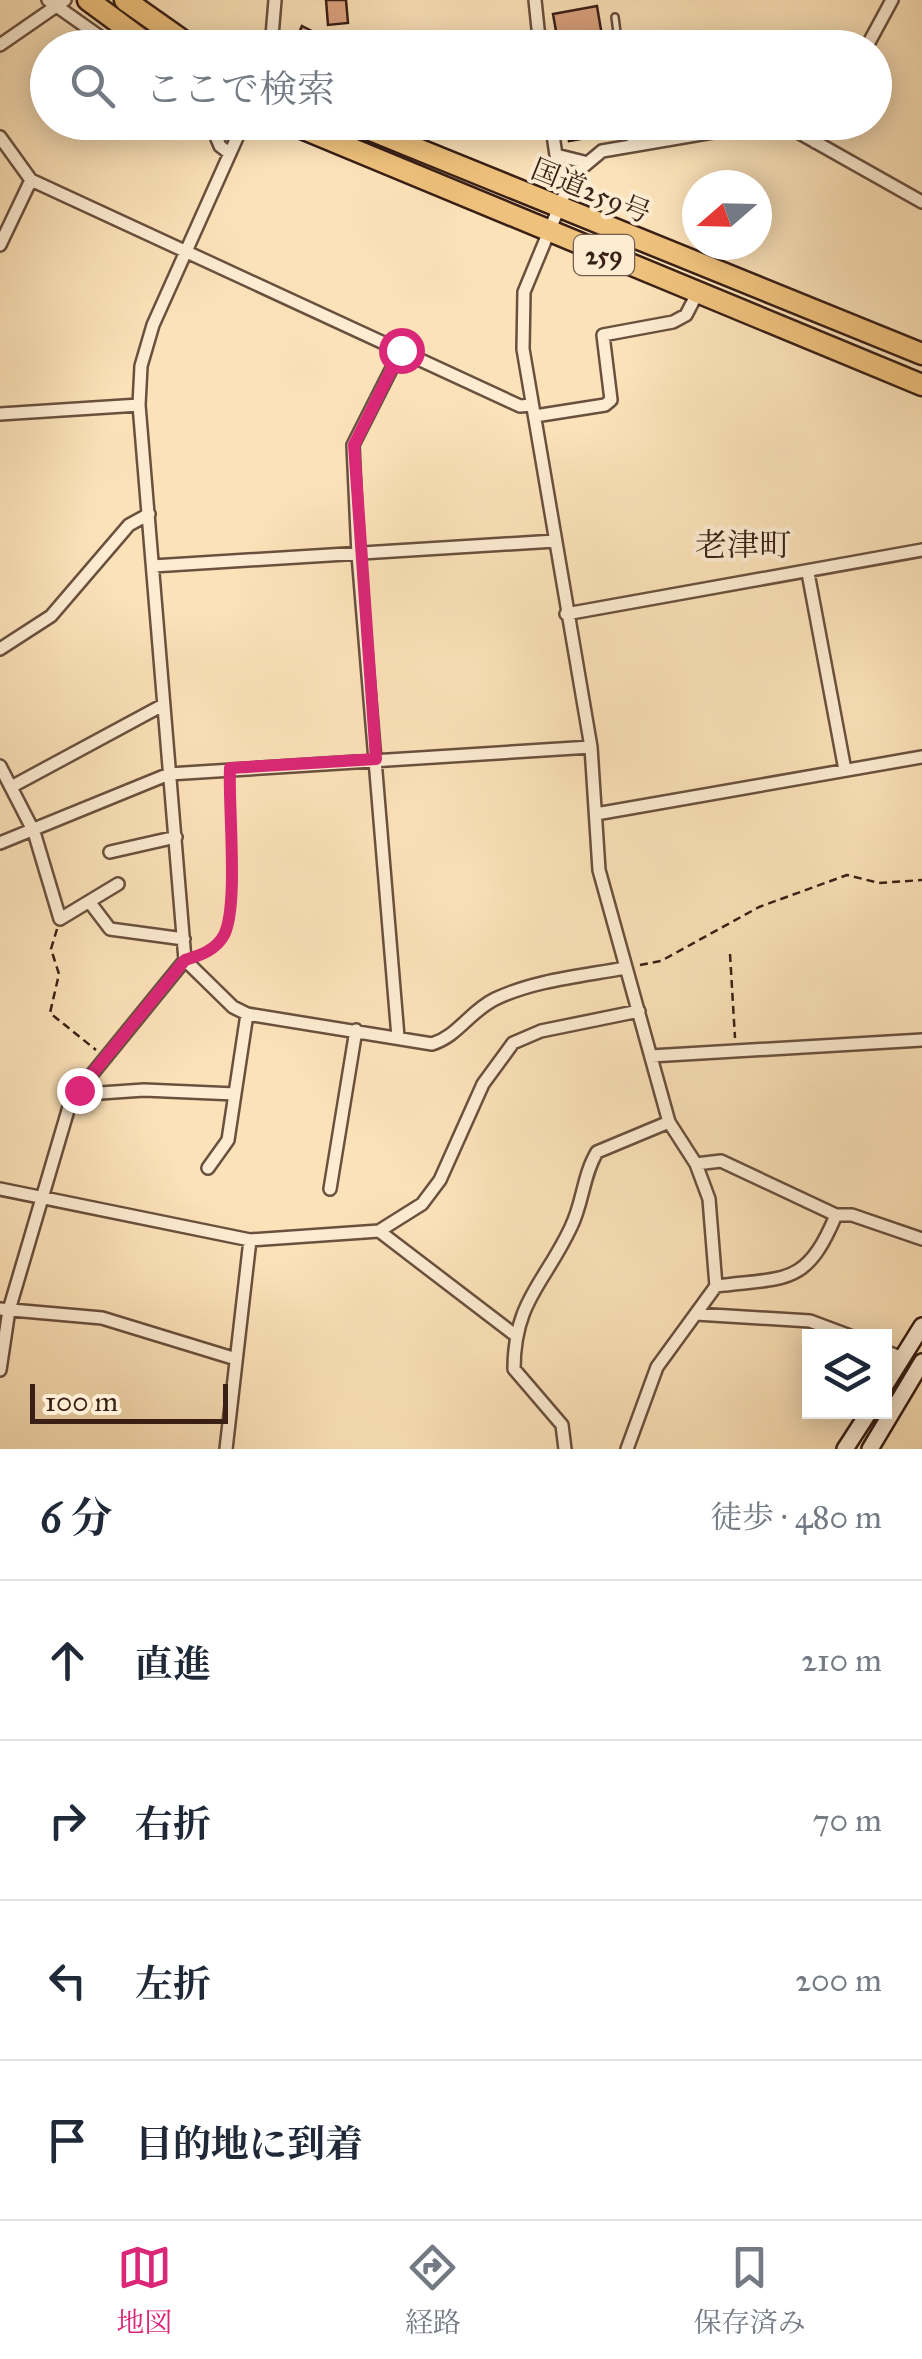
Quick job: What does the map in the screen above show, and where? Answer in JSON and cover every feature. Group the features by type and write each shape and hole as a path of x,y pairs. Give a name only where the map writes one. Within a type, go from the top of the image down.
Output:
{"highway":[{"path":"88,0 129,30"},
{"path":"125,0 167,30"},
{"name":"国道259号","path":"329,140 922,385"},
{"name":"国道259号","path":"394,140 922,354"}],"street":[{"path":"273,30 275,0"},
{"path":"536,0 538,30"},
{"path":"876,30 892,0"},
{"path":"0,45 56,2 93,30"},
{"path":"0,136 31,180 533,410 605,405 611,400 603,335 673,322 686,315 698,292"},
{"path":"218,140 230,153"},
{"path":"0,1370 4,1309 58,1134 79,1090 185,960 139,404 141,366 153,325 236,140"},
{"path":"554,140 556,155 584,162"},
{"path":"627,1449 657,1368 716,1286 709,1199 696,1164 669,1122 598,870 591,747 523,349 524,292 558,208 584,162 602,151 662,140"},
{"path":"811,140 922,202"},
{"path":"0,245 31,180"},
{"path":"398,1037 358,554 354,445 401,350"},
{"path":"0,414 139,404"},
{"path":"0,649 51,616 129,525 149,514"},
{"path":"152,566 555,541"},
{"path":"566,614 922,550"},
{"path":"808,573 844,770"},
{"path":"10,786 163,705"},
{"path":"0,843 170,774 591,747"},
{"path":"596,814 922,757"},
{"path":"0,766 34,832 60,918 91,904 118,884"},
{"path":"110,852 176,838"},
{"path":"91,904 110,929 184,940"},
{"path":"185,960 233,1006 247,1014 432,1044 451,1038 474,1012 520,988 626,968"},
{"path":"0,1190 250,1240 379,1231 422,1204 440,1180 483,1084 513,1043 541,1031 638,1011"},
{"path":"208,1168 228,1140 247,1014"},
{"path":"330,1190 356,1030"},
{"path":"651,1056 922,1040"},
{"path":"79,1090 86,1094 144,1090 235,1094"},
{"path":"565,1449 562,1425 514,1370 515,1335 530,1290 549,1268 573,1223 596,1152 669,1122"},
{"path":"696,1164 721,1162 836,1214 852,1215 922,1239"},
{"path":"716,1286 792,1276 820,1253 836,1214"},
{"path":"379,1231 515,1335"},
{"path":"226,1449 250,1240"},
{"path":"4,1309 102,1318 236,1360"},
{"path":"696,1314 810,1321 831,1329"},
{"path":"892,1375 922,1326"},
{"path":"892,1353 903,1358"},
{"path":"870,1449 922,1362"},
{"path":"845,1449 864,1419"}],"lane":[{"path":"615,17 617,30"},
{"path":"630,140 631,145"},
{"path":"185,960 208,952 224,937 232,912 230,768"}],"path":[{"path":"626,968 661,960 759,907 847,875 879,884 922,880"},
{"path":"60,918 51,949 59,974 50,1013 106,1056"},
{"path":"730,954 736,1050"}],"building":[{"path":"326,0 346,0 348,23 328,25"},
{"path":"597,6 601,30 556,30 553,14"}],"district":[{"name":"老津町","path":"743,545"}],"route":[{"path":"79,1090 185,960 208,952 224,937 232,912 230,768 376,759 358,554 354,445 401,350"}]}
